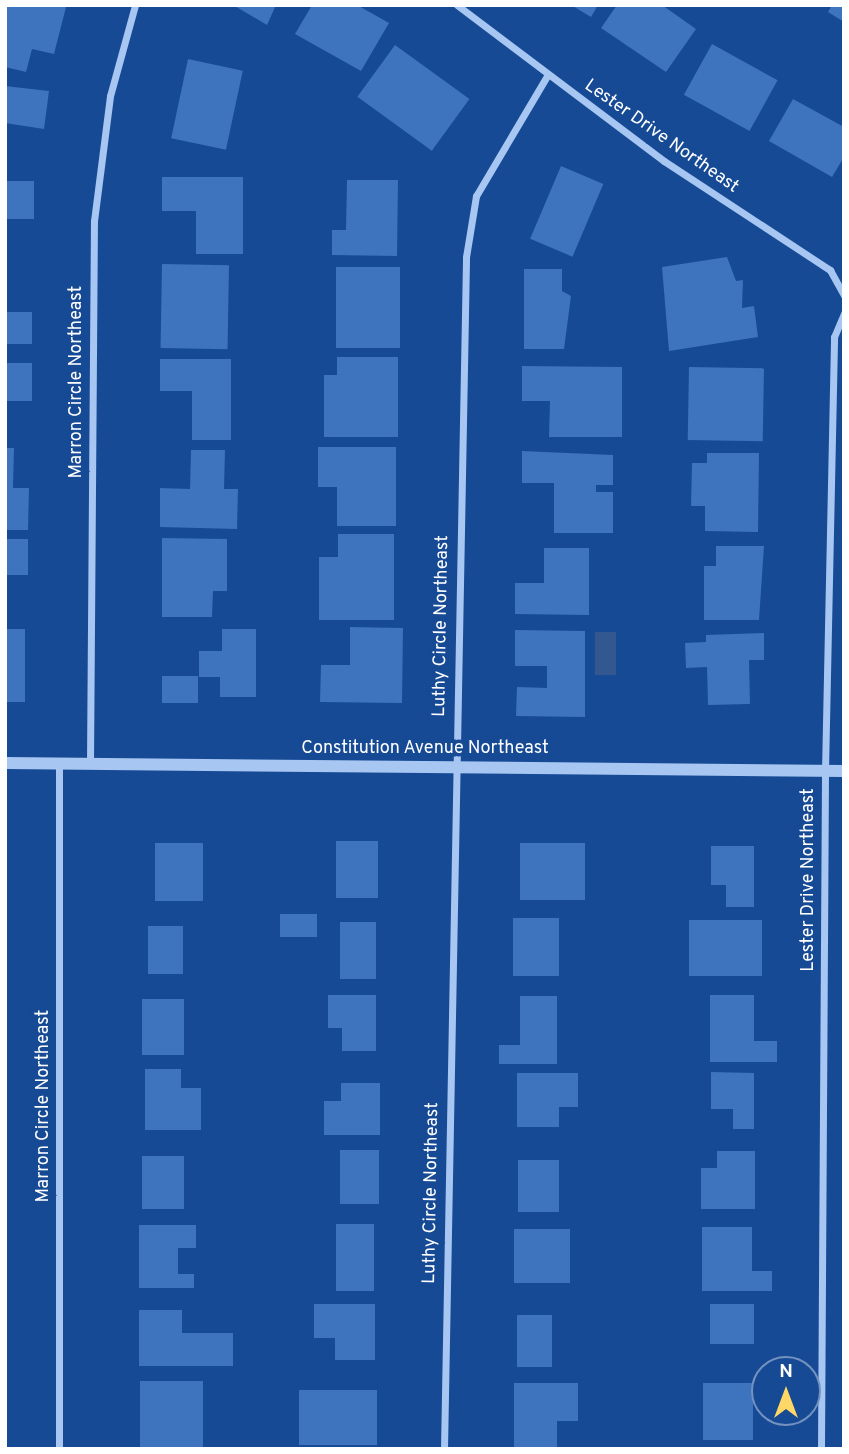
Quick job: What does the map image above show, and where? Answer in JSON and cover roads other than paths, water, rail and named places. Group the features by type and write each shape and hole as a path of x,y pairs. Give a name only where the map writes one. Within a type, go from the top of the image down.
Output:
{"street":[{"name":"Marron Circle Northeast","path":"90,764 94,221 110,96 135,5"},
{"name":"Lester Drive Northeast","path":"457,5 547,76 830,270 844,295"},
{"name":"Luthy Circle Northeast","path":"443,1449 454,767 466,257 477,196 547,76"},
{"name":"Lester Drive Northeast","path":"821,1449 825,771 834,338 844,313"},
{"name":"Constitution Avenue Northeast","path":"5,763 844,771"},
{"name":"Marron Circle Northeast","path":"59,764 59,1449"}],"water":[{"path":"595,632 616,632 616,675 595,675"}]}
